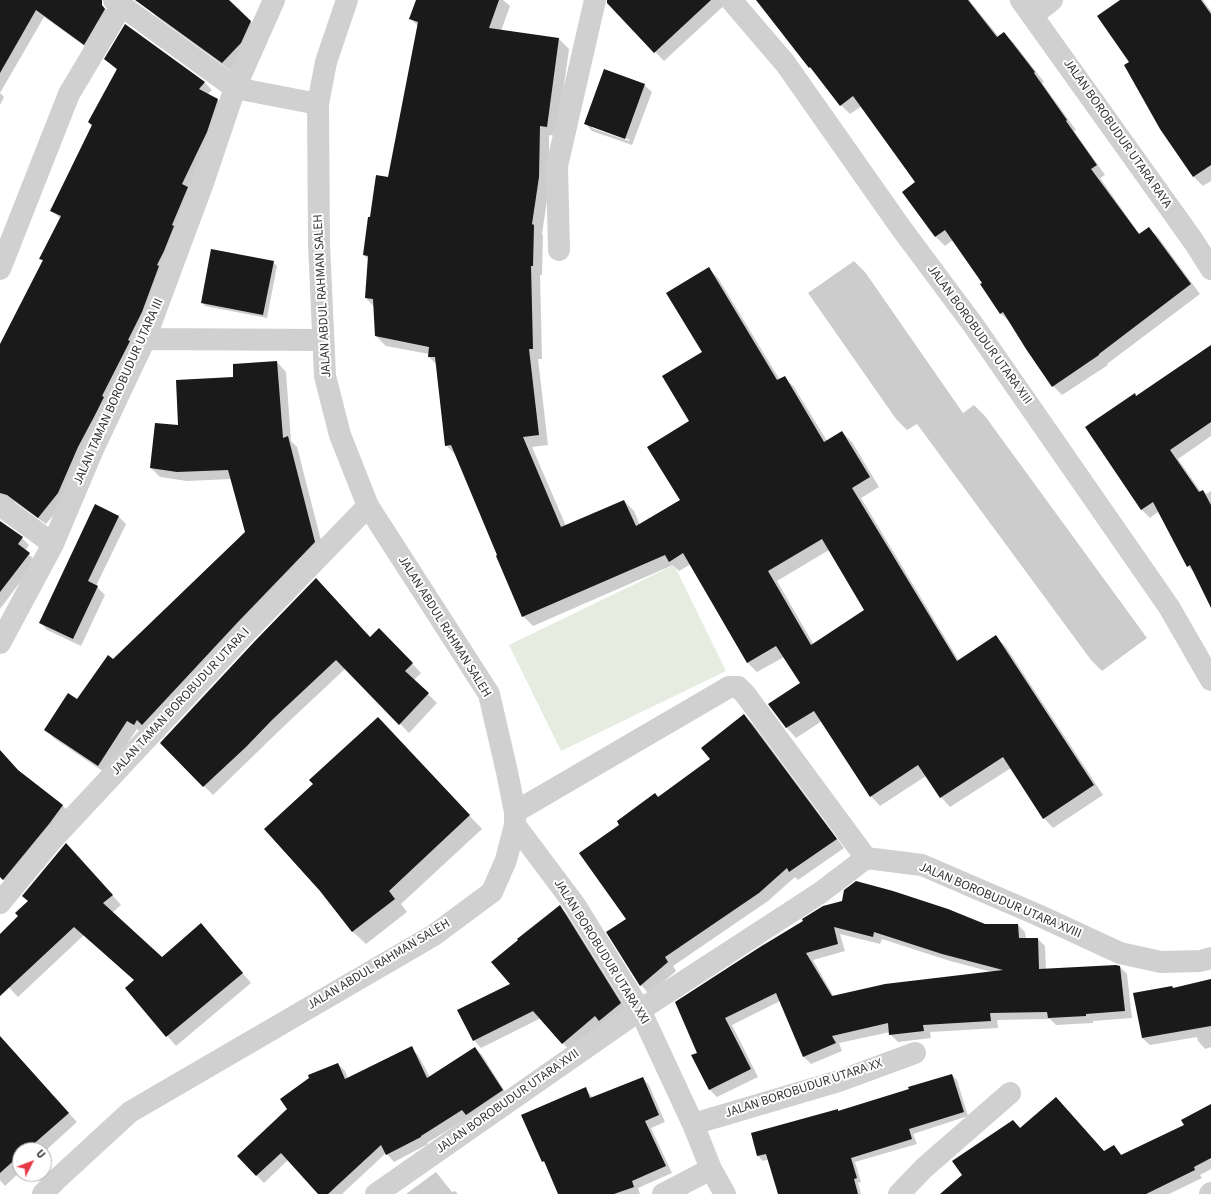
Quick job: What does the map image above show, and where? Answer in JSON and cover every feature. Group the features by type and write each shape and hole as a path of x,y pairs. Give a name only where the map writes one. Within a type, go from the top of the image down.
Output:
{"street":[{"name":"JALAN TAMAN BOROBUDUR UTARA III","path":"0,643 54,544 94,447 145,339 203,183 235,88 274,0"},
{"name":"JALAN ABDUL RAHMAN SALEH","path":"43,1194 55,1180 130,1112 434,935 492,892 506,860 515,819 507,772 489,694 368,506 340,435 325,376 319,244 318,104 326,62 347,0"},
{"path":"559,250 557,166 595,0"},
{"name":"JALAN BOROBUDUR UTARA XIII","path":"731,0 785,63 901,228 974,326 1169,607 1211,680"},
{"path":"1027,8 1052,0"},
{"path":"0,269 69,94 118,3 235,88 318,104"},
{"name":"JALAN BOROBUDUR UTARA RAYA","path":"1027,8 1185,230 1211,269"},
{"path":"145,339 323,340"},
{"path":"0,505 54,544"},
{"name":"JALAN TAMAN BOROBUDUR UTARA I","path":"0,903 68,823 246,632 368,506"},
{"path":"515,819 729,687 738,687 745,694 866,858 820,893 640,1010"},
{"name":"JALAN BOROBUDUR UTARA XXI","path":"515,819 575,905 640,1010 693,1124 711,1169 725,1194"},
{"name":"JALAN BOROBUDUR UTARA XVIII","path":"866,858 922,865 1038,915 1120,953 1161,962 1200,961 1211,958"},
{"name":"JALAN BOROBUDUR UTARA XVII","path":"376,1194 640,1010"},
{"name":"JALAN BOROBUDUR UTARA XX","path":"693,1124 839,1081 915,1053"},
{"path":"899,1194 924,1168 1010,1093"},
{"path":"664,1194 711,1169"}],"shaded area":[{"path":"674,565 726,671 561,751 509,645"}],"building":[{"path":"0,0 102,0 102,5 105,9 84,45 36,10 0,73"},
{"path":"135,0 229,0 251,21 241,43 222,63"},
{"path":"416,0 499,0 489,28 559,38 547,127 540,126 539,177 532,224 534,225 533,266 531,266 533,349 529,349 539,435 523,437 561,527 624,500 636,526 680,500 647,447 689,421 662,376 702,352 666,293 709,267 777,380 785,376 824,442 842,431 870,477 852,488 957,661 996,635 1094,785 1043,819 1003,757 940,798 918,765 870,797 814,711 786,728 768,704 800,683 776,646 747,663 683,553 669,562 665,555 522,617 451,445 445,446 435,357 428,357 429,347 375,336 373,299 365,298 368,256 363,255 368,217 370,217 376,175 388,177 418,22 409,19","holes":["822,539 864,610 811,645 768,571"]},
{"path":"607,0 711,0 654,53 607,3"},
{"path":"756,0 968,0 997,37 1004,32 1035,72 1034,73 1067,120 1066,121 1097,165 1091,169 1139,234 1149,227 1191,284 1099,355 1052,387 1003,312 1000,314 980,284 982,283 945,230 935,237 902,192 915,182 853,96 840,106"},
{"path":"1120,0 1201,0 1211,14 1211,165 1193,177 1160,129 1124,65 1129,62 1097,16"},
{"path":"125,24 205,82 199,89 218,99 207,132 182,184 188,187 172,225 174,226 157,265 159,266 142,312 128,340 130,341 102,396 104,397 78,447 58,493 38,518 7,495 0,493 0,344 43,260 39,259 61,216 50,211 92,125 88,122 117,69 104,59"},
{"path":"604,69 645,84 625,139 584,124"},
{"path":"211,249 274,261 263,315 201,303"},
{"path":"1211,345 1211,422 1170,450 1199,492 1203,490 1211,505 1211,608 1190,565 1187,567 1153,502 1141,510 1085,427 1135,393 1136,396"},
{"path":"277,361 283,438 288,436 315,542 142,725 137,720 134,725 127,721 98,766 44,730 68,693 77,699 108,655 113,659 245,532 228,470 177,472 150,468 155,423 178,425 176,380 233,377 233,364"},
{"path":"95,504 119,516 88,581 98,586 73,639 39,623"},
{"path":"0,521 23,537 18,544 30,553 0,592"},
{"path":"316,578 370,637 379,628 413,663 405,671 429,693 399,725 336,660 203,787 160,743"},
{"path":"744,714 837,839 789,872 787,868 759,893 665,957 668,962 640,986 606,932 626,919 579,853 619,825 617,821 655,793 658,797 710,759 701,748"},
{"path":"378,717 470,815 389,891 395,899 352,932 320,891 264,829 313,784 309,780"},
{"path":"0,750 18,770 63,805 3,880 0,877"},
{"path":"66,843 113,895 103,903 162,957 201,923 243,973 166,1037 125,988 134,980 74,927 0,996 0,934 18,916 15,913 28,901 22,896"},
{"path":"856,881 893,891 948,909 985,924 1018,924 1019,938 1038,938 1039,969 1120,966 1125,1011 1086,1014 1086,1016 1048,1018 1047,1012 990,1013 991,1021 923,1025 924,1031 889,1035 888,1023 832,1036 836,1043 803,1057 776,993 725,1018 751,1069 709,1090 691,1055 697,1053 675,1002 803,921 802,919 823,906 842,901 844,890","holes":["834,927 873,937 874,932 942,954 1003,970 885,984 832,996 806,953 838,944"]},
{"path":"560,905 621,1003 599,1021 595,1016 562,1044 533,1011 473,1041 457,1010 510,984 491,962"},
{"path":"1211,979 1211,1026 1142,1038 1133,993 1172,986 1173,988"},
{"path":"0,1036 69,1113 36,1142 12,1142 12,1162 0,1173"},
{"path":"412,1046 427,1078 475,1047 503,1090 466,1115 462,1110 421,1137 386,1155 381,1145 328,1194 318,1194 281,1153 256,1176 237,1156 287,1109 280,1099 309,1078 308,1075 338,1063 345,1079"},
{"path":"952,1074 964,1112 909,1129 912,1139 851,1158 857,1178 854,1179 858,1194 778,1194 766,1154 757,1156 751,1133 838,1109 838,1111 909,1089 908,1087"},
{"path":"643,1077 659,1115 645,1121 666,1166 632,1181 634,1187 614,1194 558,1194 544,1161 542,1162 521,1115 586,1087 590,1098"},
{"path":"1056,1097 1104,1151 1114,1145 1121,1155 1184,1125 1181,1120 1211,1104 1211,1158 1194,1167 1195,1170 1146,1194 940,1194 962,1175 952,1161 1013,1120 1020,1128"}]}
